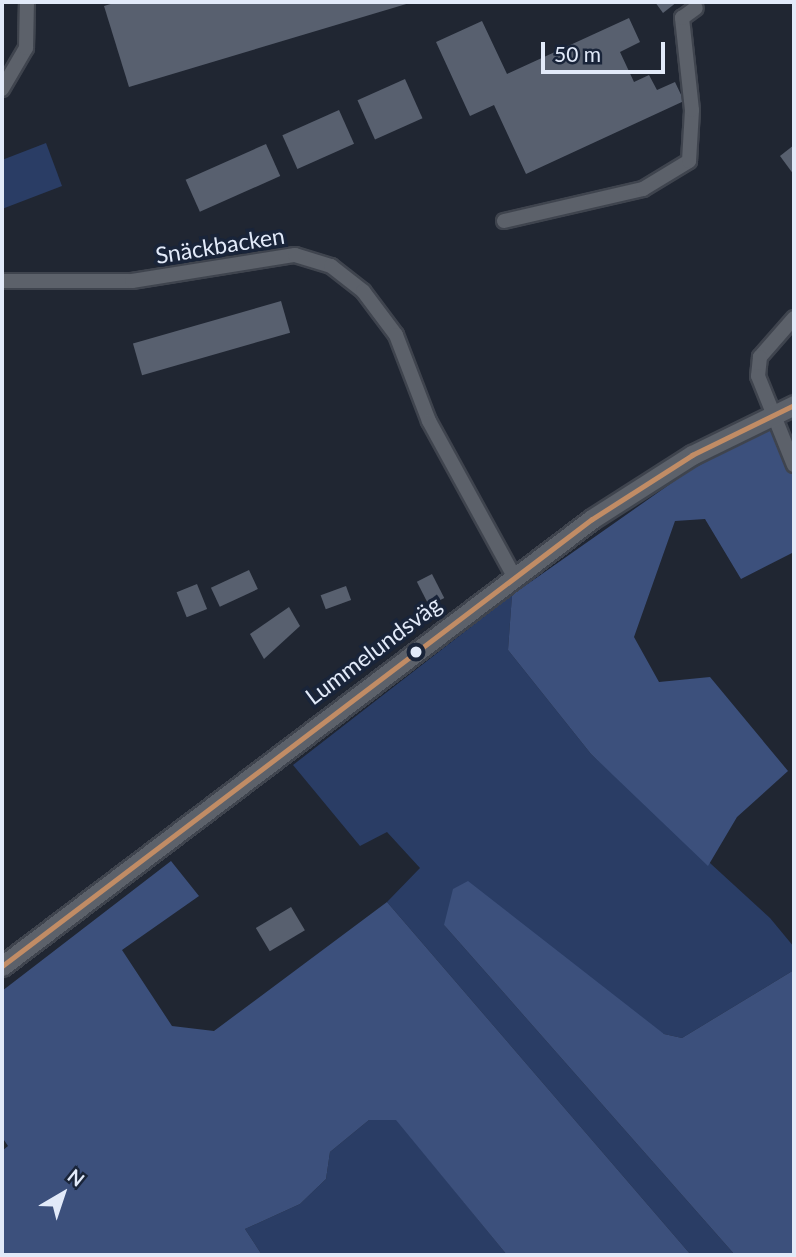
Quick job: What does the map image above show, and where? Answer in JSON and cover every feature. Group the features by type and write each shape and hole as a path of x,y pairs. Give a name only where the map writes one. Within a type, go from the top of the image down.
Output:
{"main road":[{"name":"Lummelundsväg","path":"2,966 514,576 692,455 794,405"}],"street":[{"path":"2,89 26,48 27,2"},
{"path":"504,221 643,189 689,161 692,110 682,18 696,8"},
{"name":"Snäckbacken","path":"2,281 132,281 295,255 331,266 363,291 396,335 429,421 514,576"},
{"path":"794,318 760,357 758,376 794,465"}],"shaded area":[{"path":"46,143 62,186 2,209 2,160"},
{"path":"777,425 794,468 794,552 741,579 705,519 675,521 634,637 659,682 710,677 788,771 737,817 708,866 591,754 508,650 512,595 690,470"},
{"path":"512,595 508,650 591,754 770,918 794,947 794,970 682,1038 664,1034 444,925 735,1255 691,1255 387,902 420,868 387,832 360,846 293,765"},
{"path":"171,861 199,896 122,950 172,1026 214,1031 387,902 691,1255 507,1255 396,1120 369,1120 330,1152 326,1179 300,1204 245,1229 262,1255 2,1255 2,1151 8,1146 2,1137 2,991"},
{"path":"468,881 664,1034 682,1038 794,970 794,1255 735,1255 444,925 453,889"},
{"path":"369,1120 397,1120 507,1255 262,1255 245,1229 300,1204 326,1179 330,1152"}],"building":[{"path":"117,2 413,2 129,87 104,6"},
{"path":"655,2 677,2 663,13"},
{"path":"629,18 640,42 620,52 634,82 649,75 657,90 675,82 684,101 526,174 494,105 470,116 436,42 482,21 507,74"},
{"path":"405,79 422,118 375,139 357,100"},
{"path":"339,110 354,144 297,169 282,135"},
{"path":"266,144 280,176 200,212 186,180"},
{"path":"794,145 794,175 780,156"},
{"path":"281,301 290,333 142,375 133,343"},
{"path":"249,570 258,589 220,607 211,588"},
{"path":"432,574 444,598 429,606 417,582"},
{"path":"197,584 207,609 187,617 177,592"},
{"path":"346,586 351,600 326,609 321,595"},
{"path":"289,607 300,626 264,659 250,634"},
{"path":"291,907 305,930 270,951 256,928"}],"transit line":[{"path":"2,966 592,519 692,455 794,405"}]}
